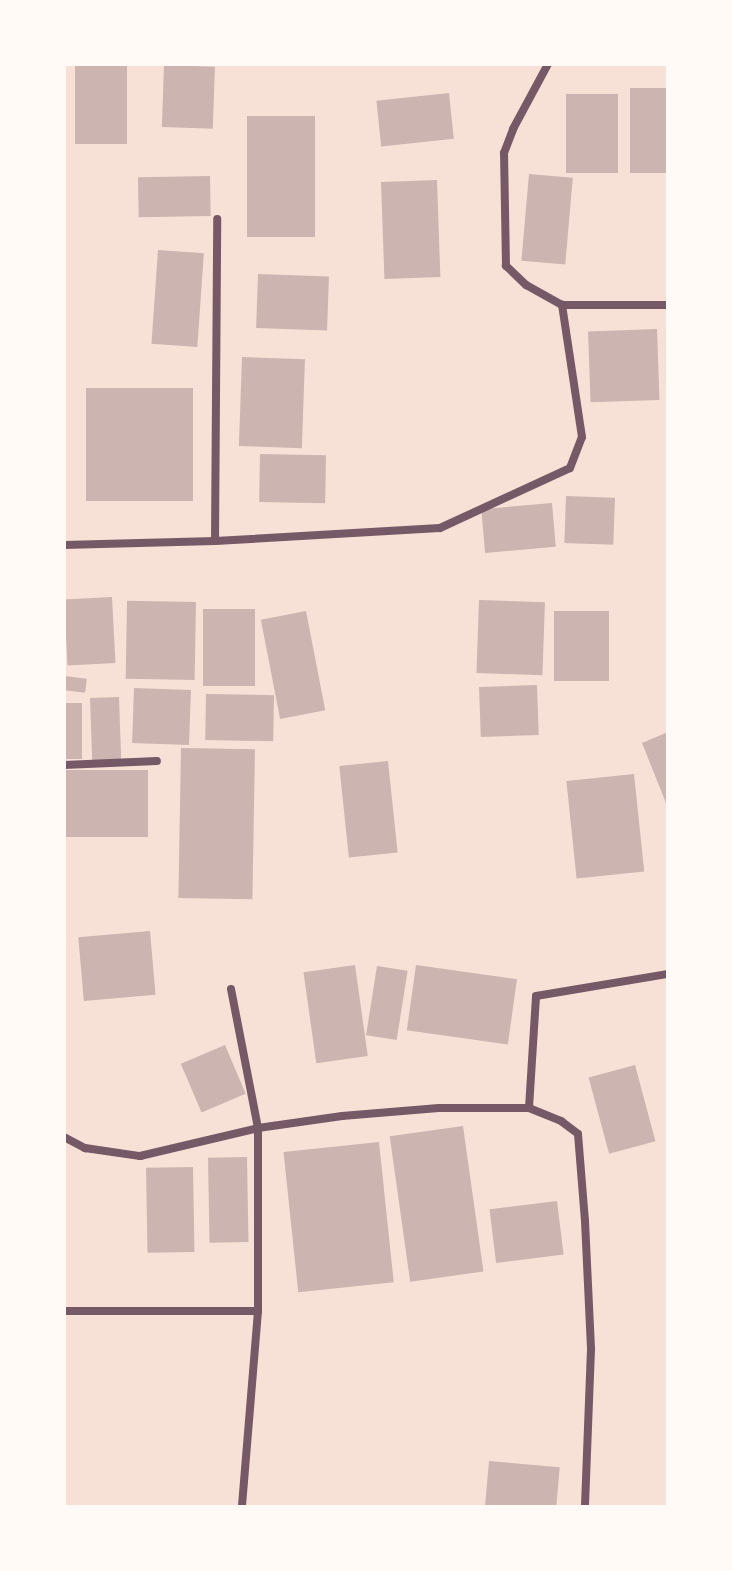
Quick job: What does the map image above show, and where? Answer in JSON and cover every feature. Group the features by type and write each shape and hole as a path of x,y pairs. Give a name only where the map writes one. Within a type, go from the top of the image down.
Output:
{"street":[{"path":"548,64 513,129 504,153 506,266 526,285 562,305 668,305"},
{"path":"215,541 217,219"},
{"path":"64,545 215,541 440,528 570,468 582,437 562,305"},
{"path":"64,765 157,761"},
{"path":"529,1108 536,996 668,974"},
{"path":"231,989 258,1128 258,1311 242,1507"},
{"path":"64,1137 85,1148 140,1156 258,1128 384,1112 529,1108 561,1121 578,1134 591,1349 585,1507"},
{"path":"64,1311 258,1311"}],"building":[{"path":"75,64 127,64 127,144 75,144"},
{"path":"164,65 215,67 213,129 162,127"},
{"path":"630,88 668,88 668,173 630,173"},
{"path":"449,93 454,139 381,146 376,101"},
{"path":"566,94 618,94 618,173 566,173"},
{"path":"247,116 315,116 315,237 247,237"},
{"path":"529,174 573,178 565,265 521,261"},
{"path":"210,176 211,216 139,217 138,177"},
{"path":"437,180 440,277 384,279 381,182"},
{"path":"158,250 204,253 197,347 151,344"},
{"path":"258,274 329,276 327,330 256,328"},
{"path":"657,329 659,400 591,402 588,331"},
{"path":"242,357 305,359 302,448 239,446"},
{"path":"86,388 193,388 193,501 86,501"},
{"path":"260,454 326,455 325,503 259,502"},
{"path":"566,496 615,498 613,545 564,543"},
{"path":"552,503 556,547 485,553 481,509"},
{"path":"112,597 115,663 68,665 64,600"},
{"path":"479,600 545,602 542,675 476,673"},
{"path":"127,601 196,602 195,680 126,679"},
{"path":"203,609 255,609 255,686 203,686"},
{"path":"306,611 325,710 280,719 261,620"},
{"path":"554,611 609,611 609,681 554,681"},
{"path":"64,676 87,679 85,693 64,690"},
{"path":"537,685 539,735 481,737 479,687"},
{"path":"134,688 191,690 189,745 132,743"},
{"path":"206,694 274,695 273,741 205,740"},
{"path":"119,697 121,760 92,761 90,698"},
{"path":"64,703 82,703 82,759 64,759"},
{"path":"668,732 668,808 642,743"},
{"path":"181,748 255,749 252,899 178,898"},
{"path":"388,761 398,852 349,858 339,766"},
{"path":"64,770 148,770 148,837 64,837"},
{"path":"634,774 644,871 577,879 566,781"},
{"path":"150,931 156,995 84,1001 78,937"},
{"path":"355,965 368,1056 316,1063 304,972"},
{"path":"416,965 517,979 508,1045 407,1030"},
{"path":"377,966 408,971 397,1040 366,1035"},
{"path":"225,1045 246,1094 202,1113 181,1064"},
{"path":"635,1065 655,1141 609,1154 589,1077"},
{"path":"463,1126 483,1272 410,1282 390,1136"},
{"path":"379,1142 394,1282 298,1292 284,1152"},
{"path":"247,1157 248,1242 209,1243 208,1158"},
{"path":"193,1167 194,1252 147,1253 146,1168"},
{"path":"557,1201 564,1255 496,1263 490,1209"},
{"path":"489,1461 560,1467 556,1507 485,1507"}]}
